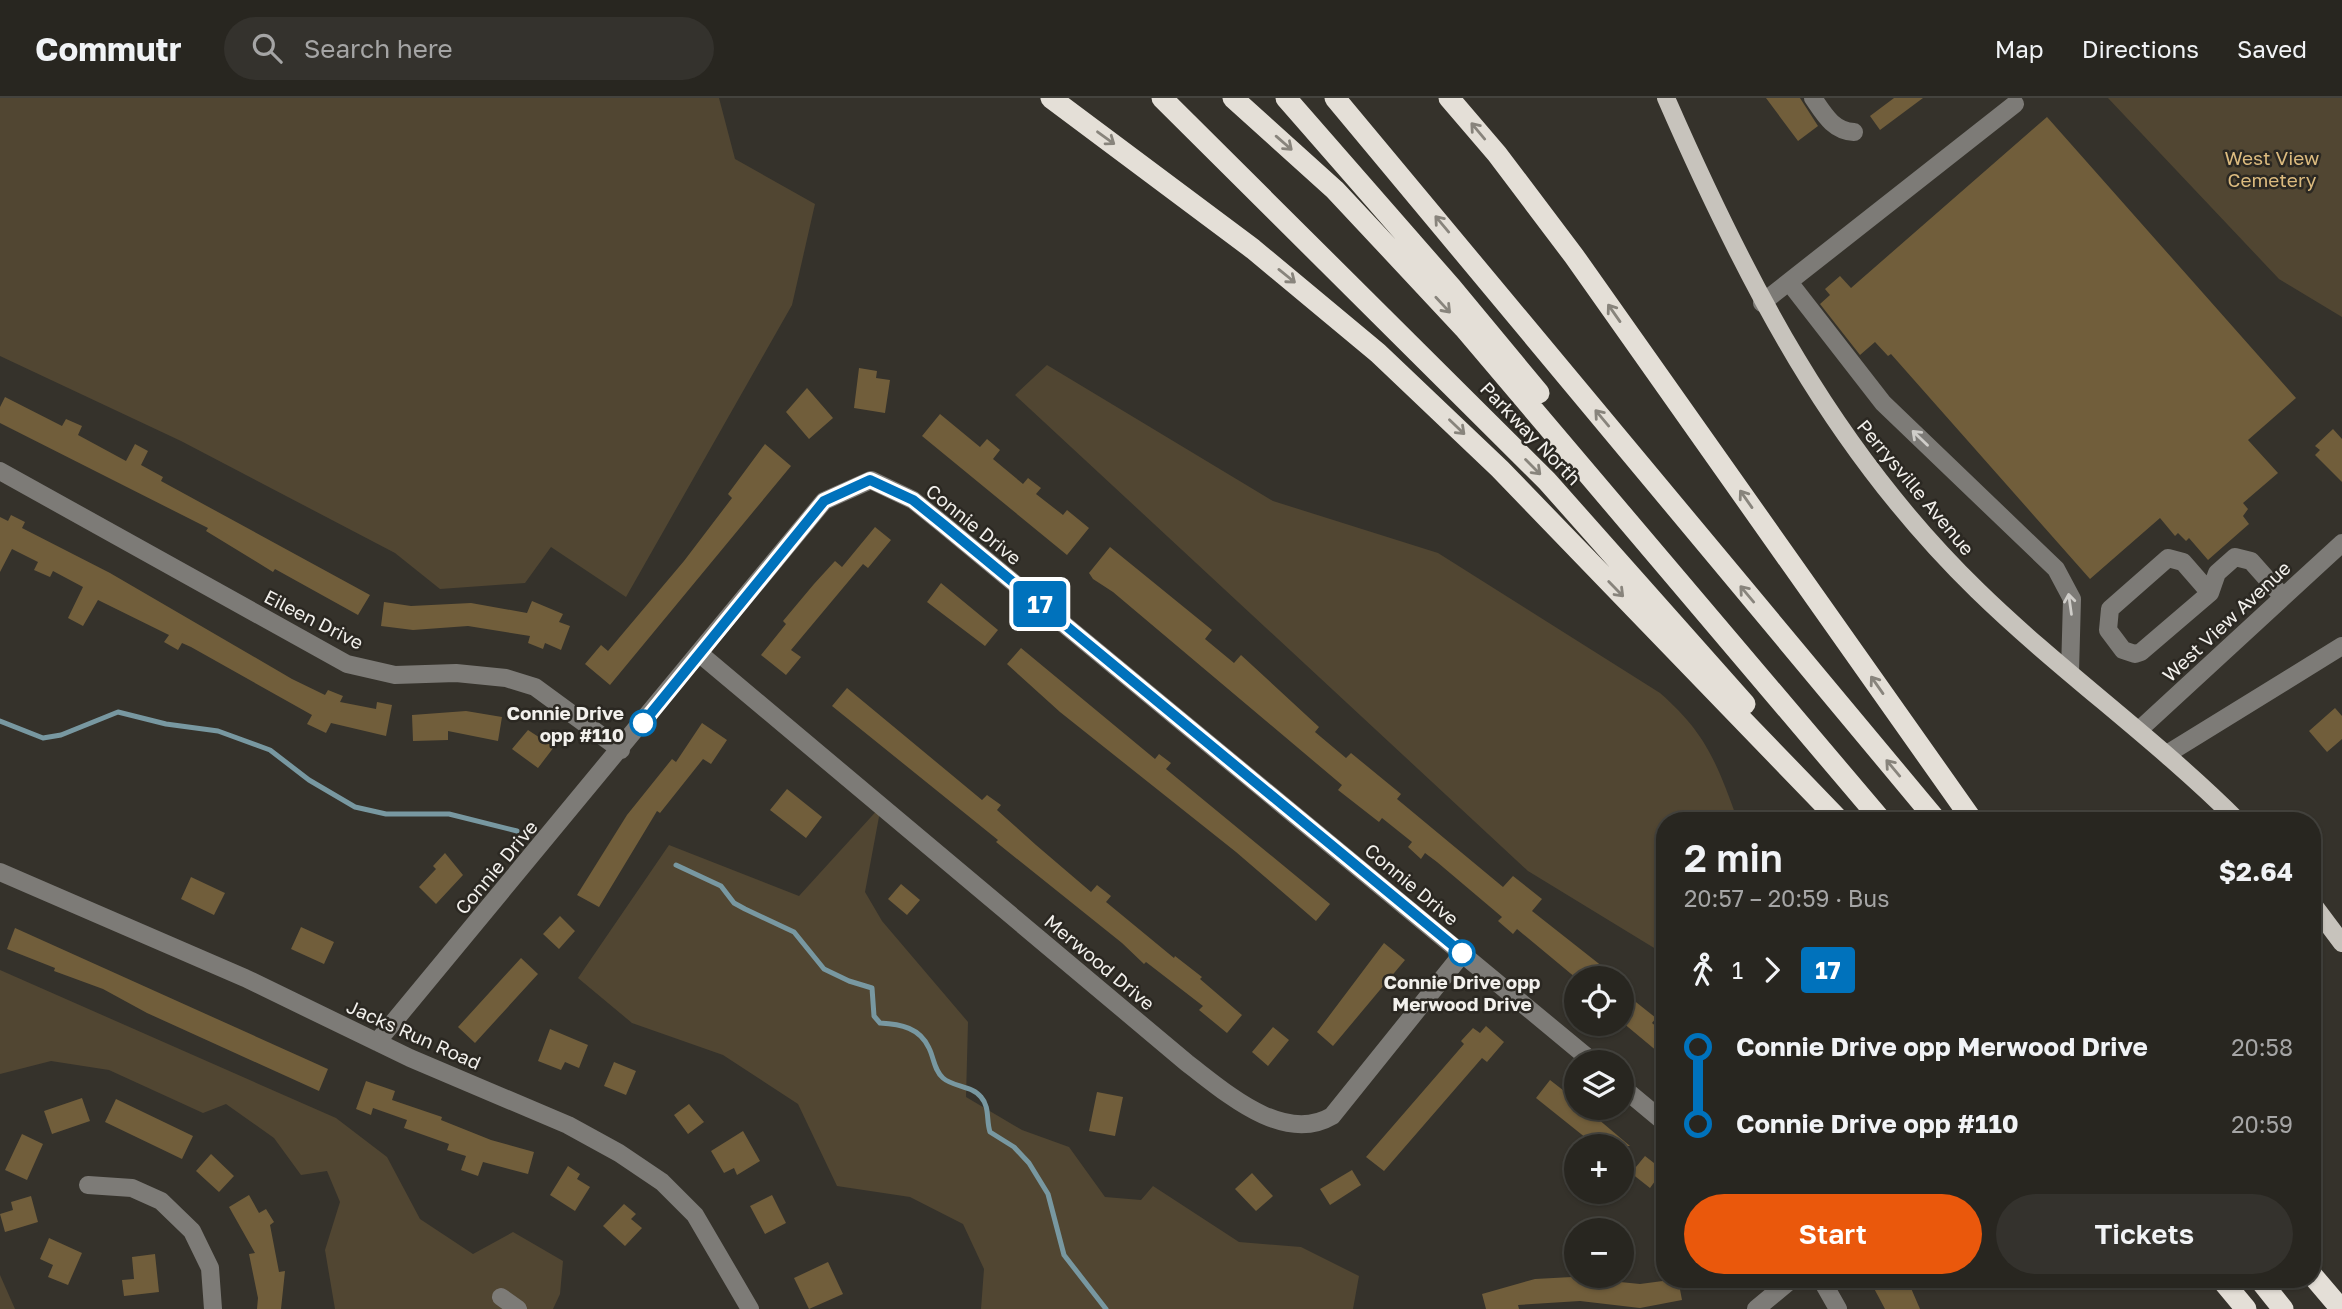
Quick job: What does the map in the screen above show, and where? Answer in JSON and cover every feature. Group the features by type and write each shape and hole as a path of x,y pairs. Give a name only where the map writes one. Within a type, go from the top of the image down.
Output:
{"highway":[{"path":"1051,98 1243,241 1378,353 1500,469 1833,812"},
{"name":"Parkway North","path":"1162,98 1547,481 1719,673 1835,812"},
{"path":"1233,98 1335,190 1464,328 1877,812"},
{"path":"1279,98 1332,151"},
{"path":"1286,98 1452,288 1878,812"},
{"path":"1335,98 1930,812"},
{"path":"1449,98 1497,154 1574,256 1967,812"},
{"path":"2321,1286 2341,1309"},
{"path":"2228,1288 2246,1309"},
{"path":"2266,1288 2283,1309"}],"main road":[{"name":"Perrysville Avenue","path":"1666,98 1709,196 1762,303 1838,426 1901,508 1976,589 2168,754 2229,812"},
{"path":"2321,915 2342,943"}],"street":[{"path":"1813,98 1830,123 1843,131 1854,132"},
{"path":"1762,303 2015,104"},
{"path":"1789,282 1883,403 2056,569 2072,600 2070,672"},
{"name":"Eileen Drive","path":"0,471 347,664 395,675 456,673 506,678 526,684 535,687 621,750"},
{"name":"Connie Drive","path":"377,1042 621,750 824,501 870,480 913,500 1578,1050"},
{"name":"West View Avenue","path":"2139,730 2342,543"},
{"path":"2210,593 2183,562 2168,558 2110,609 2108,630 2123,650 2135,654 2210,593 2217,573 2241,556 2251,561 2283,597"},
{"path":"2168,754 2342,646"},
{"name":"Merwood Drive","path":"700,654 1187,1063 1235,1098 1265,1115 1297,1124 1323,1121 1332,1116 1462,953"},
{"name":"Jacks Run Road","path":"0,872 115,919 377,1042 568,1125 620,1153 662,1182 695,1215 750,1309"},
{"path":"1634,1097 1656,1115"},
{"path":"88,1185 132,1188 162,1201 192,1231 210,1268 213,1309"},
{"path":"1756,1309 1781,1288"},
{"path":"1826,1288 1838,1309"},
{"path":"501,1297 518,1309"}],"green space":[{"path":"0,98 719,98 735,159 815,204 792,305 626,597 551,547 525,583 440,589 395,553 181,441 0,356"},
{"name":"West View Cemetery","path":"2108,98 2342,98 2342,317 2279,279"},
{"path":"1047,365 1273,501 1438,553 1660,693 1700,736 1724,783 1735,812 1656,812 1656,949 1528,871 1015,395"},
{"path":"881,806 865,892 882,921 968,1022 966,1097 1022,1130 1069,1147 1105,1197 1141,1200 1153,1186 1239,1242 1301,1247 1359,1276 1353,1309 981,1309 984,1269 963,1224 910,1197 837,1186 798,1104 723,1055 632,1023 578,978 669,845 799,896"},
{"path":"0,970 336,1118 387,1157 420,1219 473,1254 513,1232 563,1261 560,1294 553,1309 335,1309 325,1250 340,1202 327,1171 301,1175 274,1138 226,1104 203,1113 109,1070 51,1061 0,1074"},
{"path":"0,1275 15,1309 0,1309"}],"building":[{"path":"1766,98 1800,98 1818,126 1798,141"},
{"path":"1894,98 1923,98 1880,130 1870,116"},
{"path":"2047,117 2296,398 2248,440 2278,473 2243,503 2248,509 2243,516 2249,524 2208,560 2189,538 2186,541 2178,533 2175,536 2160,518 2090,579 1891,354 1888,356 1875,342 1860,355 1820,304 1830,295 1825,289 1840,276 1851,288"},
{"path":"859,368 877,371 876,378 890,380 885,413 854,408"},
{"path":"807,388 833,418 809,439 786,412"},
{"path":"5,397 62,426 66,419 82,426 78,435 126,461 135,444 148,451 141,465 163,477 161,481 370,595 358,615 275,569 273,572 206,531 208,528 0,423 0,407"},
{"path":"940,414 980,447 987,439 1000,450 993,459 1023,484 1028,478 1041,488 1036,494 1063,515 1067,510 1089,528 1067,555 922,436"},
{"path":"2333,429 2342,439 2342,482 2315,455 2320,450 2315,446"},
{"path":"765,444 791,466 610,685 585,664 601,645 608,651 684,561 732,498 728,494"},
{"path":"11,515 25,522 22,528 110,573 292,679 325,695 328,690 343,696 340,702 376,709 377,702 392,705 386,736 331,723 326,733 307,724 312,715 191,647 182,643 178,650 164,642 169,635 98,600 83,626 68,618 83,587 53,571 50,577 34,570 38,562 12,549 0,572 0,517 8,521"},
{"path":"875,527 891,540 868,568 863,564 791,650 801,657 786,675 761,655 786,624 783,621 814,584 835,561 842,567"},
{"path":"1110,547 1212,630 1205,639 1234,663 1241,655 1319,727 1315,732 1346,758 1351,753 1401,794 1397,799 1503,887 1513,876 1542,899 1532,911 1602,966 1564,968 1517,929 1513,934 1498,921 1502,917 1425,853 1421,859 1408,847 1412,842 1382,818 1379,822 1338,790 1342,785 1089,573"},
{"path":"941,583 998,630 985,646 927,602"},
{"path":"532,601 563,614 559,622 570,626 561,650 545,643 543,649 528,643 530,636 468,626 413,630 381,626 384,602 411,606 471,603 527,613"},
{"path":"1021,648 1155,759 1159,754 1171,763 1166,769 1330,904 1316,921 1236,852 1060,712 1007,664"},
{"path":"847,688 982,800 987,795 1001,805 997,810 1036,845 1091,892 1097,885 1111,896 1106,902 1174,958 1175,956 1202,977 1200,979 1242,1015 1227,1033 1199,1010 1203,1006 1146,962 1144,964 1122,943 996,842 998,840 832,706"},
{"path":"2335,708 2342,716 2342,739 2327,752 2309,731"},
{"path":"466,711 502,717 498,741 448,731 448,740 413,741 412,715"},
{"path":"702,723 727,740 711,764 703,759 660,813 657,811 599,907 577,895 627,815 672,759 676,762"},
{"path":"528,730 554,747 538,768 512,749"},
{"path":"787,789 822,817 806,838 770,810"},
{"path":"445,853 463,875 436,904 419,887 436,869 433,866"},
{"path":"191,877 225,893 214,915 181,899"},
{"path":"901,884 920,900 907,915 888,899"},
{"path":"560,916 575,931 559,949 543,934"},
{"path":"301,927 334,942 324,964 291,949"},
{"path":"15,928 328,1069 319,1091 147,1013 103,989 54,971 55,968 7,949"},
{"path":"1384,943 1405,960 1333,1046 1317,1032"},
{"path":"521,958 538,974 475,1043 458,1027"},
{"path":"1634,1001 1656,1018 1652,1023 1656,1026 1656,1050 1634,1032"},
{"path":"1486,1026 1504,1042 1487,1062 1482,1058 1384,1171 1366,1157 1464,1044 1461,1041 1473,1028 1480,1033"},
{"path":"1273,1027 1289,1040 1268,1066 1252,1052"},
{"path":"550,1029 588,1045 579,1068 565,1062 561,1070 538,1061"},
{"path":"614,1062 636,1071 626,1095 604,1086"},
{"path":"1550,1080 1564,1091 1564,1120 1599,1120 1616,1134 1581,1134 1536,1098"},
{"path":"366,1081 395,1091 392,1100 442,1117 441,1120 491,1140 534,1152 528,1174 483,1162 478,1176 461,1170 466,1156 447,1150 449,1144 404,1128 407,1120 373,1108 371,1115 356,1109"},
{"path":"1097,1092 1123,1097 1115,1136 1089,1131"},
{"path":"82,1098 90,1121 52,1134 44,1111"},
{"path":"116,1099 193,1136 182,1159 105,1122"},
{"path":"689,1104 704,1122 688,1134 674,1115"},
{"path":"743,1131 760,1161 737,1175 734,1168 724,1173 711,1151"},
{"path":"22,1134 43,1144 27,1180 5,1170"},
{"path":"211,1154 234,1176 219,1192 196,1171"},
{"path":"1645,1156 1656,1165 1656,1180 1650,1188 1634,1175 1634,1169"},
{"path":"568,1166 580,1174 577,1179 590,1187 575,1211 550,1195"},
{"path":"1352,1170 1361,1185 1330,1205 1320,1189"},
{"path":"1252,1173 1273,1196 1256,1211 1235,1189"},
{"path":"249,1195 259,1213 266,1209 274,1222 270,1225 279,1272 285,1271 281,1309 257,1309 258,1298 249,1254 255,1253 229,1207"},
{"path":"772,1195 786,1223 765,1234 750,1206"},
{"path":"31,1196 38,1222 5,1232 0,1214 13,1210 11,1202"},
{"path":"624,1204 636,1214 631,1219 642,1228 625,1246 603,1226"},
{"path":"49,1238 82,1253 68,1285 48,1277 53,1265 40,1259"},
{"path":"155,1254 159,1292 124,1296 122,1280 134,1279 132,1257"},
{"path":"828,1262 843,1294 809,1309 794,1278"},
{"path":"1564,1277 1564,1288 1634,1288 1634,1283 1656,1282 1656,1288 1680,1288 1682,1300 1640,1308 1580,1301 1518,1305 1519,1309 1486,1309 1482,1294 1535,1279"},
{"path":"1874,1288 1911,1288 1920,1309 1885,1309"}],"waterway":[{"path":"0,721 43,738 61,735 118,712 166,724 218,731 270,750 309,780 355,807 386,814 449,814 517,831"},
{"path":"676,865 721,886 734,903 794,932 824,969 872,988 874,1016 880,1023 902,1026 915,1032 925,1041 943,1078 981,1097 987,1109 990,1132 1014,1147 1029,1163 1048,1194 1064,1255 1106,1309"}],"bus line":[{"name":"17","path":"643,723 824,501 870,480 913,500 1462,953"}],"place":[{"name":"Connie Drive opp #110","path":"643,723"},
{"name":"Connie Drive opp Merwood Drive","path":"1462,953"}]}
